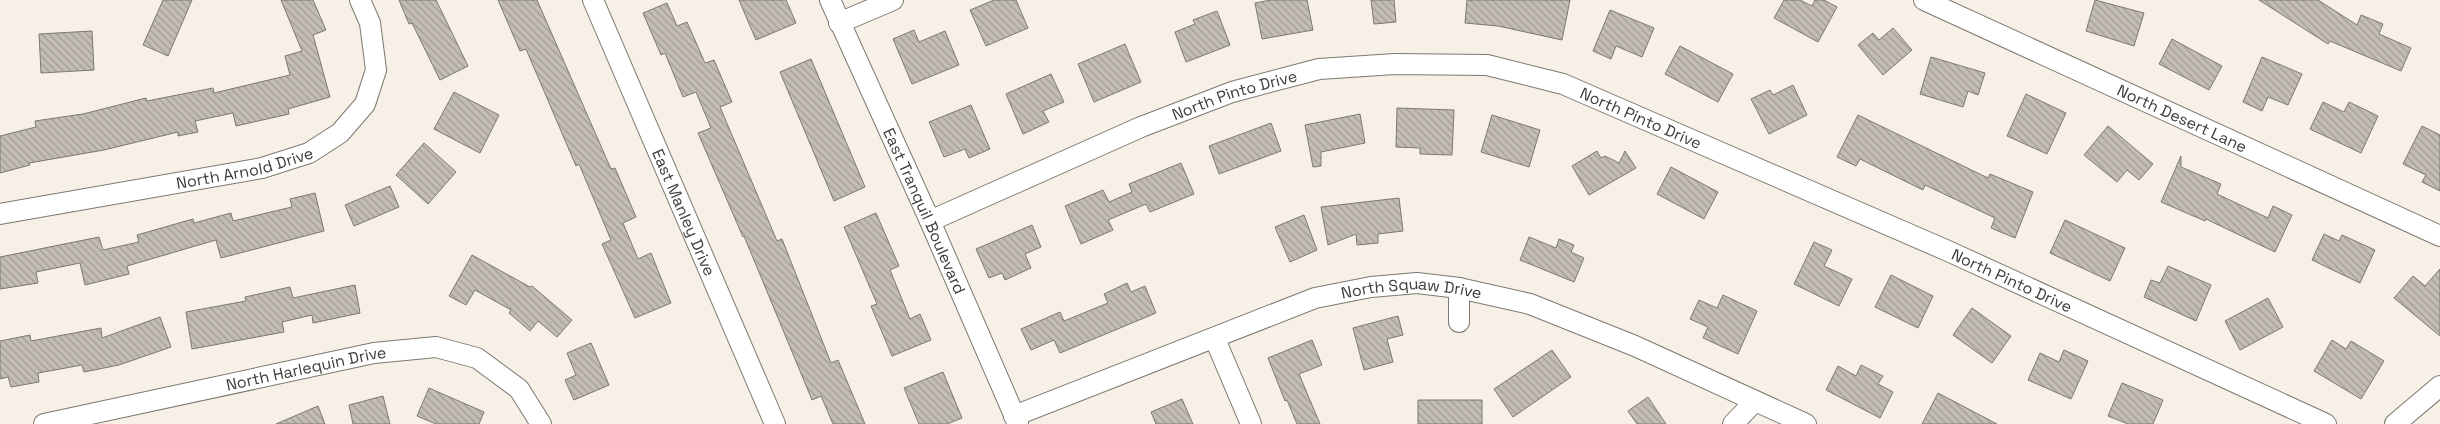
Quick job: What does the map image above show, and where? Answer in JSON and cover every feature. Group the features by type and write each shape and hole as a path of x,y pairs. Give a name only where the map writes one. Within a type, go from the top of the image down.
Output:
{"street":[{"name":"North Arnold Drive","path":"0,214 262,168 309,153 340,133 365,104 376,70 370,23 360,0"},
{"name":"East Manley Drive","path":"593,0 775,424"},
{"name":"East Tranquil Boulevard","path":"830,0 930,221 1016,420"},
{"path":"839,23 893,0"},
{"name":"North Desert Lane","path":"1924,0 2440,236"},
{"name":"North Pinto Drive","path":"930,221 1141,128 1232,92 1319,69 1395,64 1486,64 1563,84 1948,251 2326,424"},
{"name":"North Squaw Drive","path":"1016,420 1315,298 1372,287 1418,283 1460,288 1530,304 1636,346 1806,424"},
{"path":"1460,288 1460,322"},
{"path":"1215,339 1251,424"},
{"name":"North Harlequin Drive","path":"44,424 374,353 436,347 477,358 520,389 541,424"},
{"path":"2395,424 2440,386"},
{"path":"1733,424 1755,401"}],"building":[{"path":"163,0 192,0 168,56 143,45"},
{"path":"281,0 313,0 326,30 313,35 330,97 288,109 289,114 236,126 233,113 195,121 198,132 178,136 178,132 104,150 29,163 30,165 0,173 0,136 36,127 35,121 83,114 146,98 147,101 213,88 214,93 290,75 285,56 302,51"},
{"path":"399,0 436,0 468,66 440,80 412,23 409,24"},
{"path":"498,0 537,0 611,169 615,168 636,217 623,223 638,259 651,253 671,303 635,318 602,244 611,240 579,164 576,166 526,49 520,51"},
{"path":"739,0 786,0 796,23 756,40"},
{"path":"994,0 1016,0 1028,28 986,46 970,10"},
{"path":"1271,0 1307,0 1313,30 1262,39 1255,3"},
{"path":"1371,0 1394,0 1396,22 1374,24"},
{"path":"1467,0 1570,0 1562,40 1498,26 1465,23"},
{"path":"1784,0 1800,0 1812,6 1815,0 1824,0 1837,7 1818,42 1774,18"},
{"path":"2095,0 2144,13 2134,46 2086,31"},
{"path":"2259,0 2318,0 2357,25 2361,15 2383,24 2379,34 2411,48 2401,71 2330,41 2328,44"},
{"path":"667,3 677,26 687,22 705,63 714,60 732,102 720,107 777,241 782,239 831,363 838,360 865,424 833,424 821,396 812,400 744,236 698,133 711,128 696,92 683,97 665,53 661,55 643,13"},
{"path":"1610,10 1654,28 1642,57 1616,46 1611,59 1593,51"},
{"path":"1217,11 1230,45 1186,62 1175,32 1195,24 1193,20"},
{"path":"1893,28 1912,50 1883,75 1858,45 1873,33 1879,40"},
{"path":"914,30 919,42 945,31 959,65 912,84 893,39"},
{"path":"92,31 94,70 41,73 39,34"},
{"path":"2172,39 2222,66 2209,90 2159,64"},
{"path":"1125,44 1141,82 1094,102 1078,64"},
{"path":"1680,46 1733,74 1718,102 1665,74"},
{"path":"1931,57 1985,73 1978,95 1968,91 1963,107 1920,94"},
{"path":"2262,57 2302,74 2288,105 2268,97 2262,111 2243,102"},
{"path":"811,59 865,187 834,201 780,72"},
{"path":"1051,74 1064,102 1043,111 1049,122 1023,134 1006,94"},
{"path":"1793,85 1807,115 1769,134 1751,99 1770,90 1773,95"},
{"path":"454,92 499,115 480,153 434,129"},
{"path":"2026,94 2066,113 2047,154 2007,136"},
{"path":"2323,102 2344,112 2349,102 2378,116 2361,153 2310,129"},
{"path":"971,105 990,149 969,158 965,149 944,157 929,122"},
{"path":"1397,108 1454,110 1452,155 1420,154 1420,148 1396,147"},
{"path":"1360,114 1365,143 1321,152 1321,166 1313,167 1305,125"},
{"path":"1492,115 1540,130 1529,167 1481,152"},
{"path":"1858,115 1988,178 1990,174 2033,192 2015,238 1991,228 1995,218 1925,185 1923,190 1860,159 1856,166 1837,157"},
{"path":"1271,123 1281,151 1219,174 1209,146"},
{"path":"2108,126 2153,164 2139,180 2127,170 2117,182 2084,155"},
{"path":"2422,126 2440,135 2440,191 2422,182 2426,175 2403,164"},
{"path":"424,143 456,172 428,204 396,175"},
{"path":"1597,151 1601,158 1605,156 1619,163 1625,151 1636,168 1589,195 1572,166"},
{"path":"2181,156 2181,167 2221,184 2217,194 2268,218 2273,206 2292,215 2275,252 2206,219 2205,221 2161,202"},
{"path":"1181,163 1194,194 1150,212 1146,204 1108,220 1113,230 1081,244 1065,206 1103,190 1109,202 1132,192 1129,184"},
{"path":"1671,167 1718,192 1704,219 1657,194"},
{"path":"390,186 399,207 354,226 345,205"},
{"path":"315,193 324,231 221,258 216,240 127,266 129,274 85,285 80,263 36,272 38,283 0,289 0,257 99,237 103,250 139,242 137,235 193,219 194,223 231,213 233,221 292,207 290,199"},
{"path":"1399,198 1403,231 1378,234 1378,243 1357,245 1356,234 1328,245 1321,207"},
{"path":"876,213 899,266 890,270 910,319 920,314 931,340 892,356 871,306 877,304 844,227"},
{"path":"1304,215 1317,250 1290,262 1275,227"},
{"path":"2065,220 2125,248 2110,281 2050,253"},
{"path":"1032,225 1041,247 1025,254 1031,268 1005,280 1002,273 989,278 976,249"},
{"path":"2324,234 2339,241 2342,235 2375,250 2360,283 2312,260"},
{"path":"1529,237 1556,248 1559,239 1574,245 1571,252 1584,258 1574,282 1520,260"},
{"path":"1814,242 1832,250 1824,266 1852,279 1839,306 1794,284"},
{"path":"472,255 530,287 532,286 572,320 557,337 538,321 530,331 509,313 511,310 475,290 466,305 449,296"},
{"path":"2168,266 2211,285 2196,321 2144,297 2151,280 2160,283"},
{"path":"2440,269 2440,336 2394,298 2413,276 2425,286"},
{"path":"1891,275 1933,296 1918,328 1875,307"},
{"path":"1127,283 1131,292 1145,286 1156,313 1060,353 1054,340 1031,350 1021,329 1060,312 1064,321 1108,303 1104,294"},
{"path":"355,285 360,313 313,323 312,315 282,322 284,332 192,349 186,312 246,301 245,297 290,287 293,298"},
{"path":"1723,295 1757,311 1738,354 1703,338 1708,327 1690,319 1699,300 1717,308"},
{"path":"2268,298 2283,327 2240,350 2225,321"},
{"path":"1972,308 2011,336 1992,363 1953,335"},
{"path":"1398,316 1403,335 1387,339 1393,362 1364,370 1353,328"},
{"path":"160,317 171,347 119,365 84,372 82,365 38,373 39,382 11,387 8,377 0,379 0,341 30,335 31,341 101,328 102,338"},
{"path":"1312,340 1322,365 1299,374 1320,424 1297,424 1287,400 1285,401 1268,358"},
{"path":"2332,340 2346,349 2351,341 2384,361 2361,399 2314,371"},
{"path":"591,343 609,385 574,400 565,380 576,375 567,353"},
{"path":"1552,350 1571,377 1513,417 1494,389"},
{"path":"2064,350 2088,361 2071,399 2028,380 2040,353 2059,362"},
{"path":"1861,365 1883,376 1878,384 1893,392 1880,418 1826,390 1838,366 1856,376"},
{"path":"943,372 962,418 947,424 919,424 904,388"},
{"path":"2122,383 2163,400 2153,424 2128,424 2108,416"},
{"path":"429,388 484,412 479,424 436,424 417,416"},
{"path":"1938,393 1997,424 1922,424"},
{"path":"383,396 390,424 353,424 349,405"},
{"path":"1648,397 1666,424 1637,424 1628,411"},
{"path":"1182,399 1193,424 1156,424 1151,412"},
{"path":"1418,400 1482,400 1482,424 1418,424"},
{"path":"318,406 325,424 276,424"}]}
